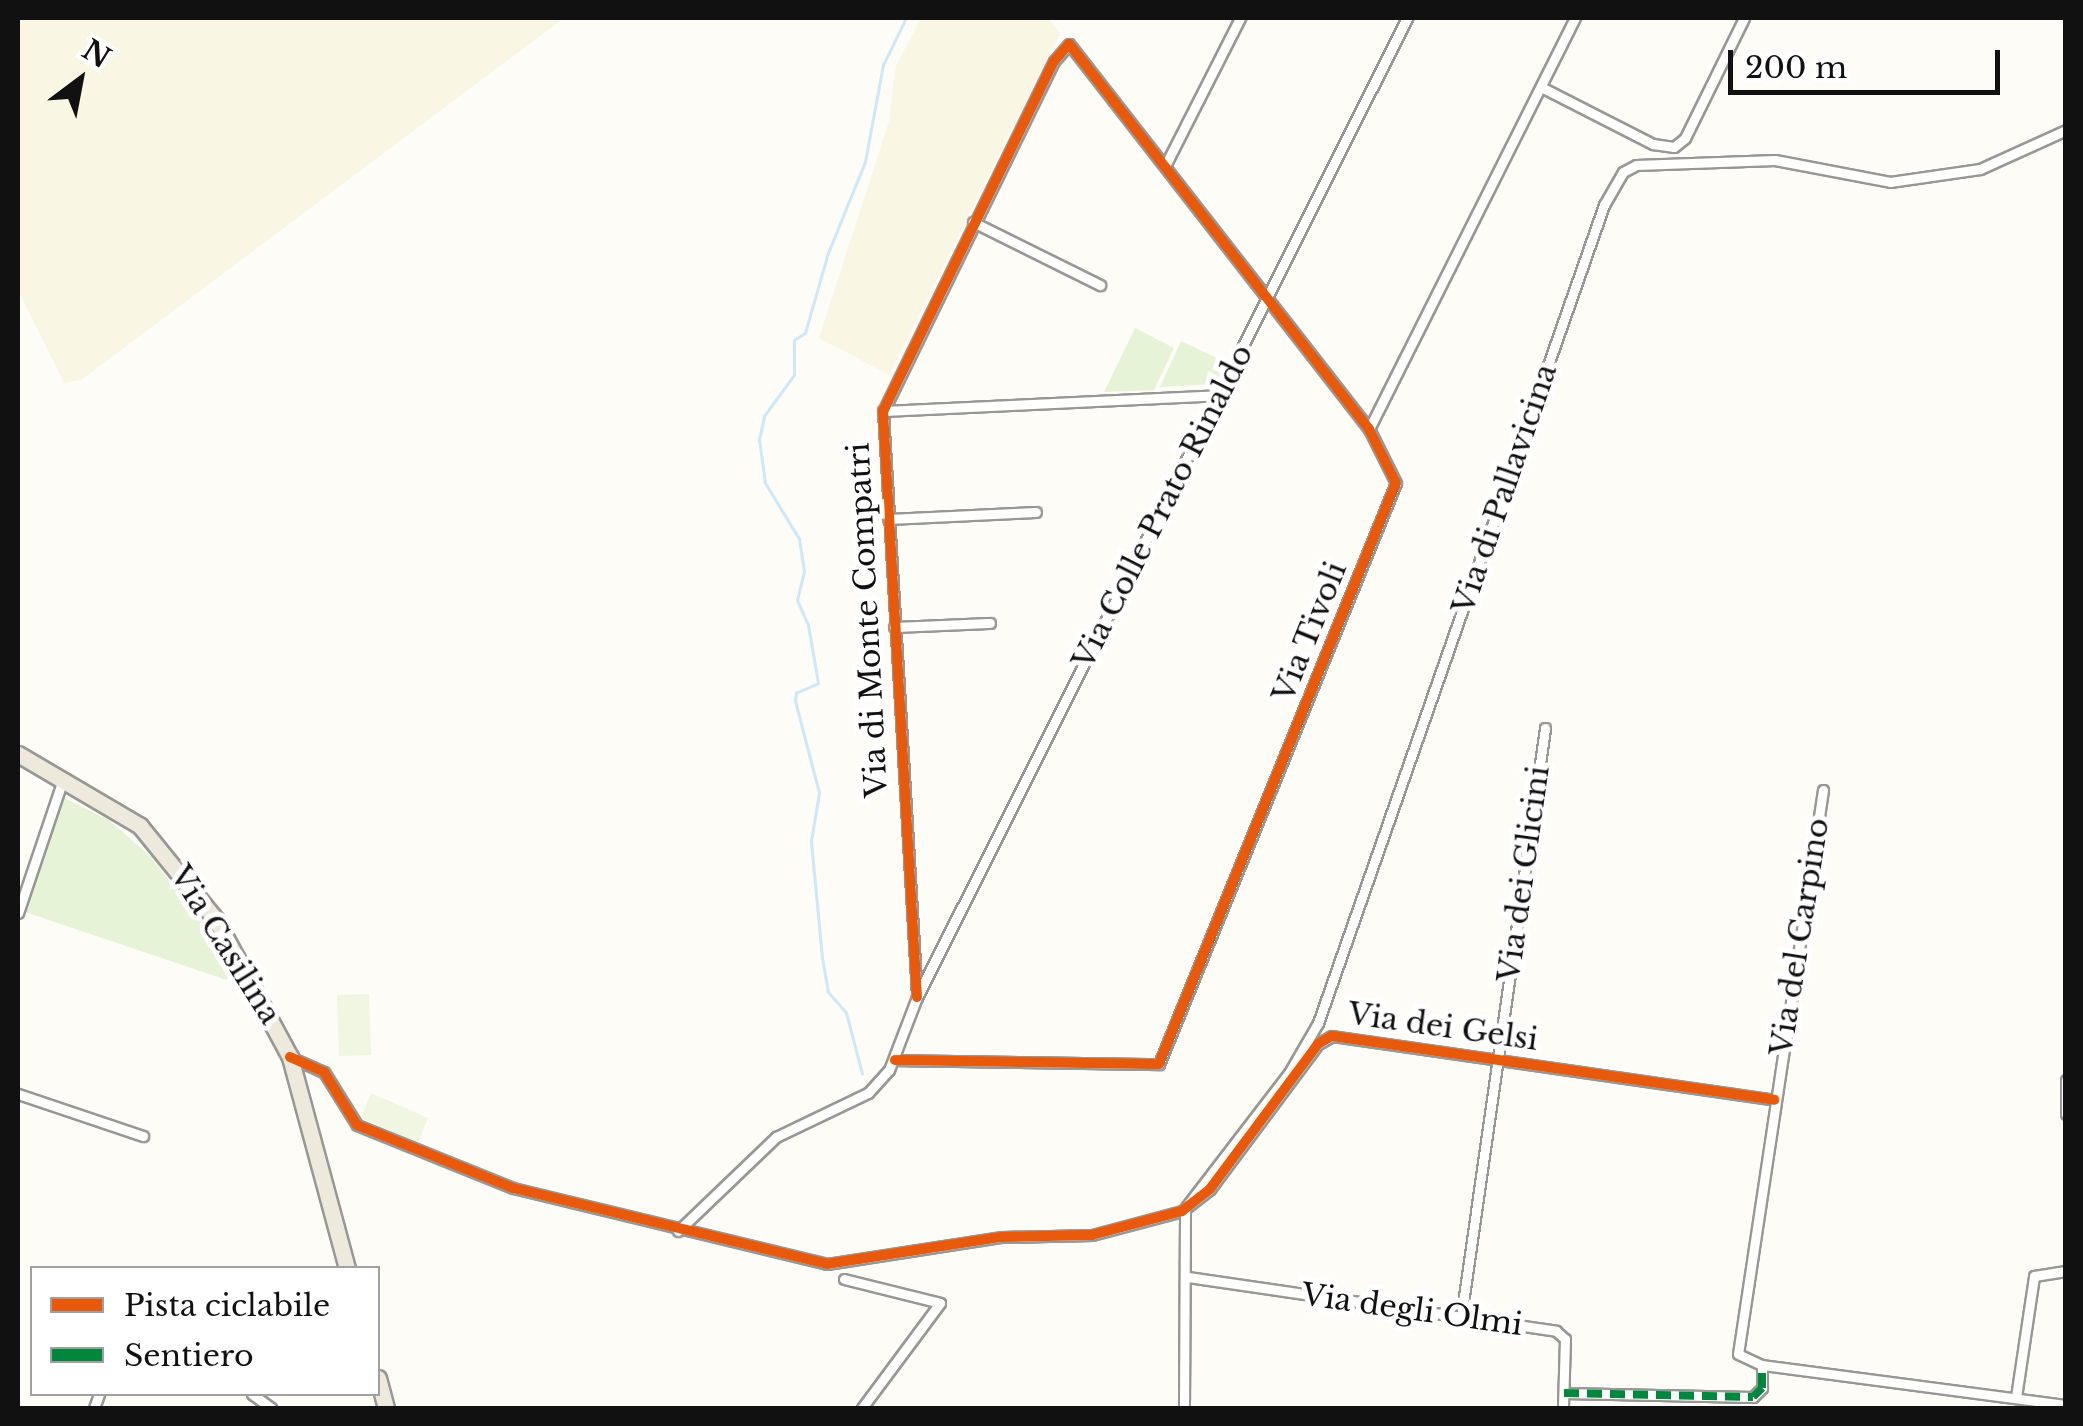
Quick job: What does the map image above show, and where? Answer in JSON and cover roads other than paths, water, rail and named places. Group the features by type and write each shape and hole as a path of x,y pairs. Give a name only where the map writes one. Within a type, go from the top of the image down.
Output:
{"main road":[{"name":"Via Casilina","path":"18,754 64,777 135,822 177,864 241,961 290,1057 346,1266"}],"street":[{"path":"1166,164 1240,18"},
{"name":"Via Colle Prato Rinaldo","path":"895,1060 918,997 1408,18"},
{"path":"1369,430 1575,18"},
{"path":"1541,87 1653,144 1676,146 1744,18"},
{"name":"Via Tivoli","path":"895,1060 1160,1064 1395,489 1394,468 1369,430 1166,164 1067,44"},
{"name":"Via di Monte Compatri","path":"918,997 883,411 973,222 1067,44"},
{"name":"Via di Pallavicina","path":"1185,1210 1289,1073 1318,1023 1604,204 1623,172 1636,165 1775,160 1890,182 1980,168 2066,130"},
{"path":"973,222 1100,285"},
{"path":"883,411 1218,395"},
{"path":"888,519 1036,512"},
{"path":"894,627 990,623"},
{"name":"Via dei Glicini","path":"1461,1318 1545,728"},
{"path":"18,913 64,777"},
{"name":"Via del Carpino","path":"1762,1365 1744,1362 1738,1351 1823,790"},
{"name":"Via dei Gelsi","path":"1185,1210 1210,1189 1326,1038 1774,1100"},
{"path":"290,1057 324,1072 343,1113 361,1128 520,1190 678,1231 830,1264 1002,1237 1087,1235 1185,1210 1188,1277 1184,1408"},
{"path":"678,1231 776,1137 868,1093 895,1060"},
{"path":"2066,1080 2066,1114"},
{"path":"18,1094 143,1136"},
{"path":"2016,1397 2034,1276 2066,1271"},
{"name":"Via degli Olmi","path":"1188,1277 1560,1333 1564,1408"},
{"path":"844,1279 940,1303 862,1408"},
{"path":"1564,1393 1753,1398 1762,1388 1762,1365 2066,1404"}],"waterway":[{"path":"862,1074 846,1013 828,992 822,958 811,841 819,793 795,701 796,693 818,683 808,625 797,600 804,571 799,539 765,483 759,440 764,416 794,375 794,340 805,333 828,253 865,162 883,65 906,18"}]}
